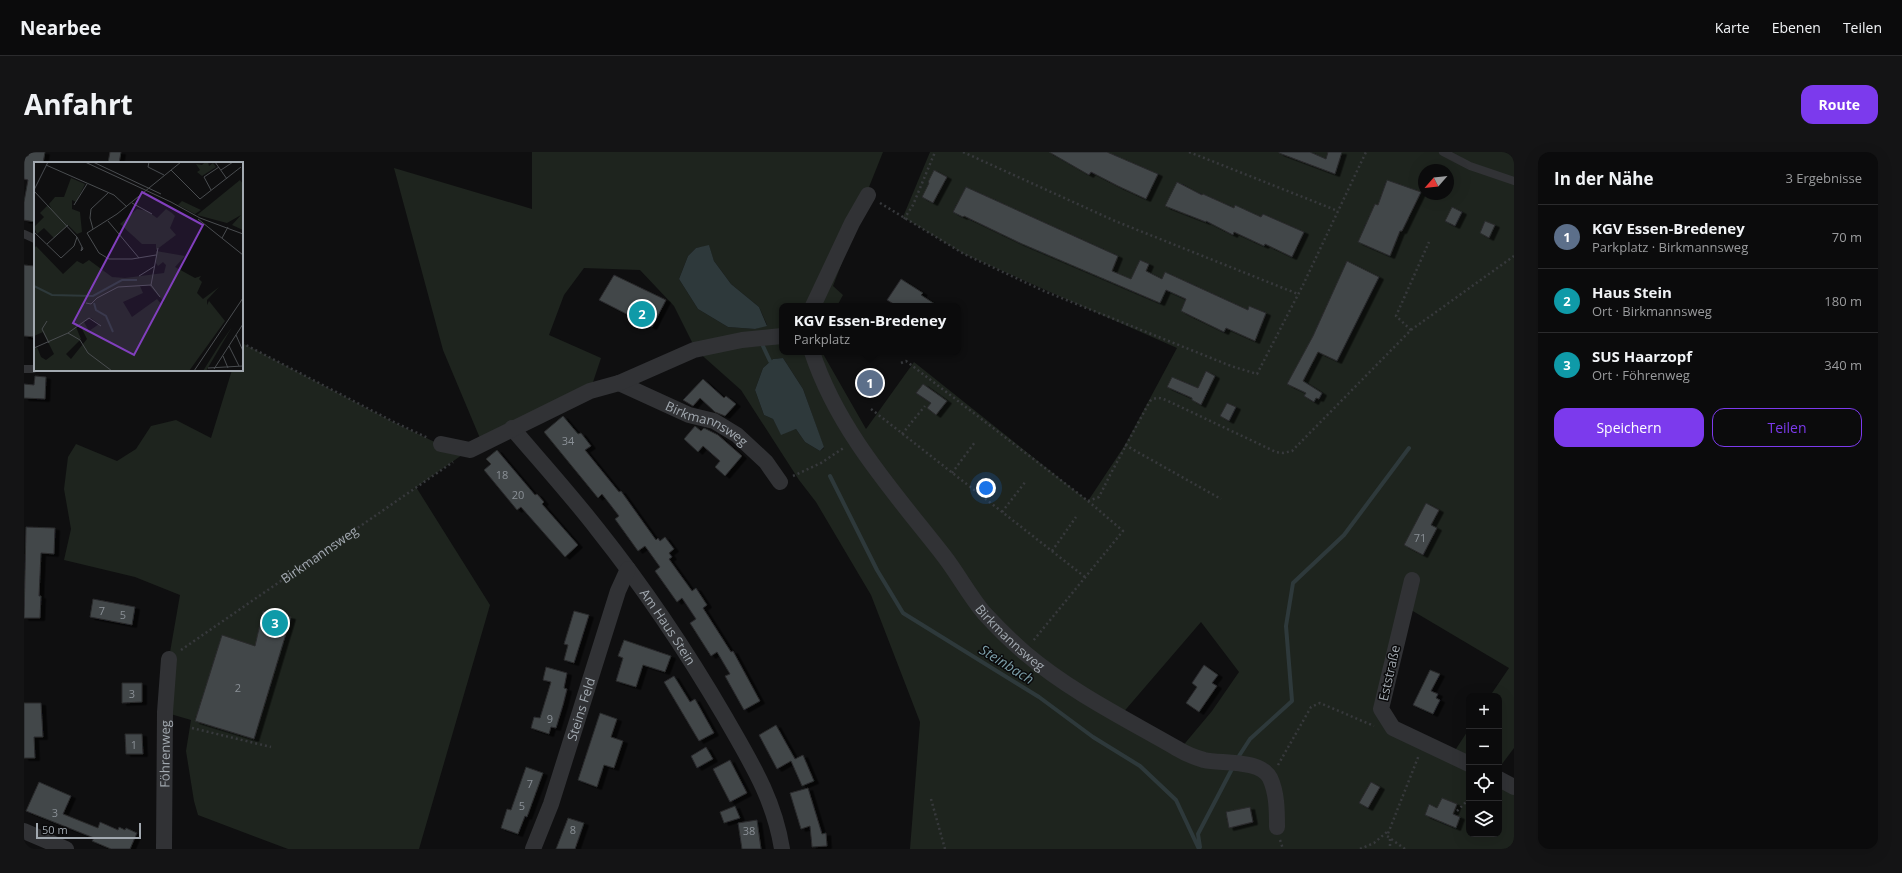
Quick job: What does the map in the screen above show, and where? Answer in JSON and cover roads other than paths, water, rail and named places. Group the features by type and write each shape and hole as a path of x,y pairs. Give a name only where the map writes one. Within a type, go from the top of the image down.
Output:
{"street":[{"path":"814,303 852,222 868,195"},
{"path":"441,444 470,450 512,428 590,391 619,383 694,350 742,340 779,336"},
{"name":"Birkmannsweg","path":"813,355 830,397 853,431 879,475 950,563 984,612 1025,653 1082,695 1190,756 1205,760 1252,766 1262,771 1269,777 1276,802 1277,827"},
{"name":"Birkmannsweg","path":"619,383 689,415 714,421 737,434 766,462 780,482"},
{"name":"Am Haus Stein","path":"512,428 598,529 666,622 704,681 761,779 772,806 782,849"},
{"name":"Steins Feld","path":"533,849 551,804 618,591 628,569"},
{"name":"Eststraße","path":"1412,580 1381,709 1393,728 1466,763"},
{"name":"Föhrenweg","path":"164,849 165,712 169,658"},
{"path":"1502,781 1514,787"},
{"path":"24,831 66,849"}],"lane":[{"path":"1443,152 1470,166 1514,181"},
{"path":"1459,160 1462,152"},
{"path":"24,234 34,239"},
{"path":"24,369 33,370"}],"waterway":[{"path":"762,344 770,361"},
{"path":"1237,759 1250,739 1292,701 1286,626 1293,583 1344,535 1409,448"},
{"name":"Steinbach","path":"830,476 877,570 903,613 1039,697 1093,737 1140,766 1176,800 1199,849"},
{"path":"1200,847 1198,834 1233,767"}],"place":[{"name":"Haus Stein","path":"642,314"},
{"name":"KGV Essen-Bredeney","path":"870,383"},
{"name":"SUS Haarzopf","path":"275,623"}]}
